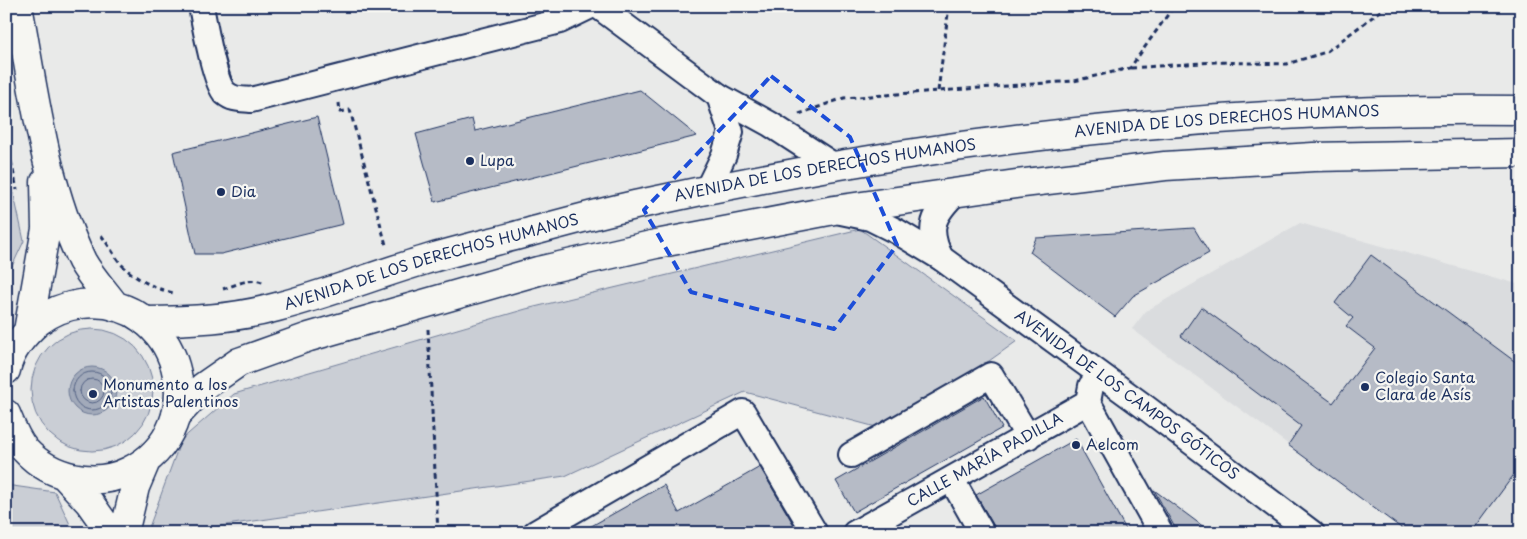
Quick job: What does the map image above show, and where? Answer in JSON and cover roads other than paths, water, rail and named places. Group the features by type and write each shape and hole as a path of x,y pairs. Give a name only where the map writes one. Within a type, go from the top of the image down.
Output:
{"main road":[{"path":"14,12 55,189 83,262 116,307"},
{"name":"AVENIDA DE LOS DERECHOS HUMANOS","path":"145,321 189,321 276,308 428,259 632,205 833,165 1053,133 1171,122 1445,109 1521,110"},
{"path":"28,331 46,229 44,141"},
{"path":"176,416 203,387 239,362 309,337 556,266 656,244 834,210 956,192 1165,166 1313,157 1521,153"},
{"path":"6,414 15,448 43,466 65,476 86,480 108,478 128,472 146,461 159,448 170,433 176,416 180,390 176,364 164,340 145,321 132,312 92,303 68,306 46,316 28,331 16,347 7,367"},
{"path":"124,533 135,487 146,461"},
{"path":"65,476 89,502 111,533"}],"street":[{"path":"201,6 210,50 224,92 236,100 251,100 560,21 591,6"},
{"path":"598,6 719,96 770,124 833,165"},
{"path":"707,190 724,155 731,132 719,96"},
{"path":"941,258 932,233 941,207 956,192"},
{"name":"AVENIDA DE LOS CAMPOS GÓTICOS","path":"834,210 870,218 898,232 941,258 1312,533"},
{"path":"1094,371 1088,402 1161,533"},
{"path":"851,455 991,375 1028,437"},
{"name":"CALLE MARÍA PADILLA","path":"855,533 1088,402"},
{"path":"535,533 743,412 815,533"},
{"path":"952,480 982,533"}],"water":[{"path":"92,367 101,369 109,374 114,382 116,391 114,400 109,408 101,413 92,415 83,413 75,408 70,400 68,391 70,382 75,374 83,369"}],"place":[{"name":"Lupa","path":"470,161"},
{"name":"Dia","path":"221,192"},
{"name":"Colegio Santa Clara de Asís","path":"1365,387"},
{"name":"Monumento a los Artistas Palentinos","path":"93,394"},
{"name":"Aelcom","path":"1076,445"}]}
